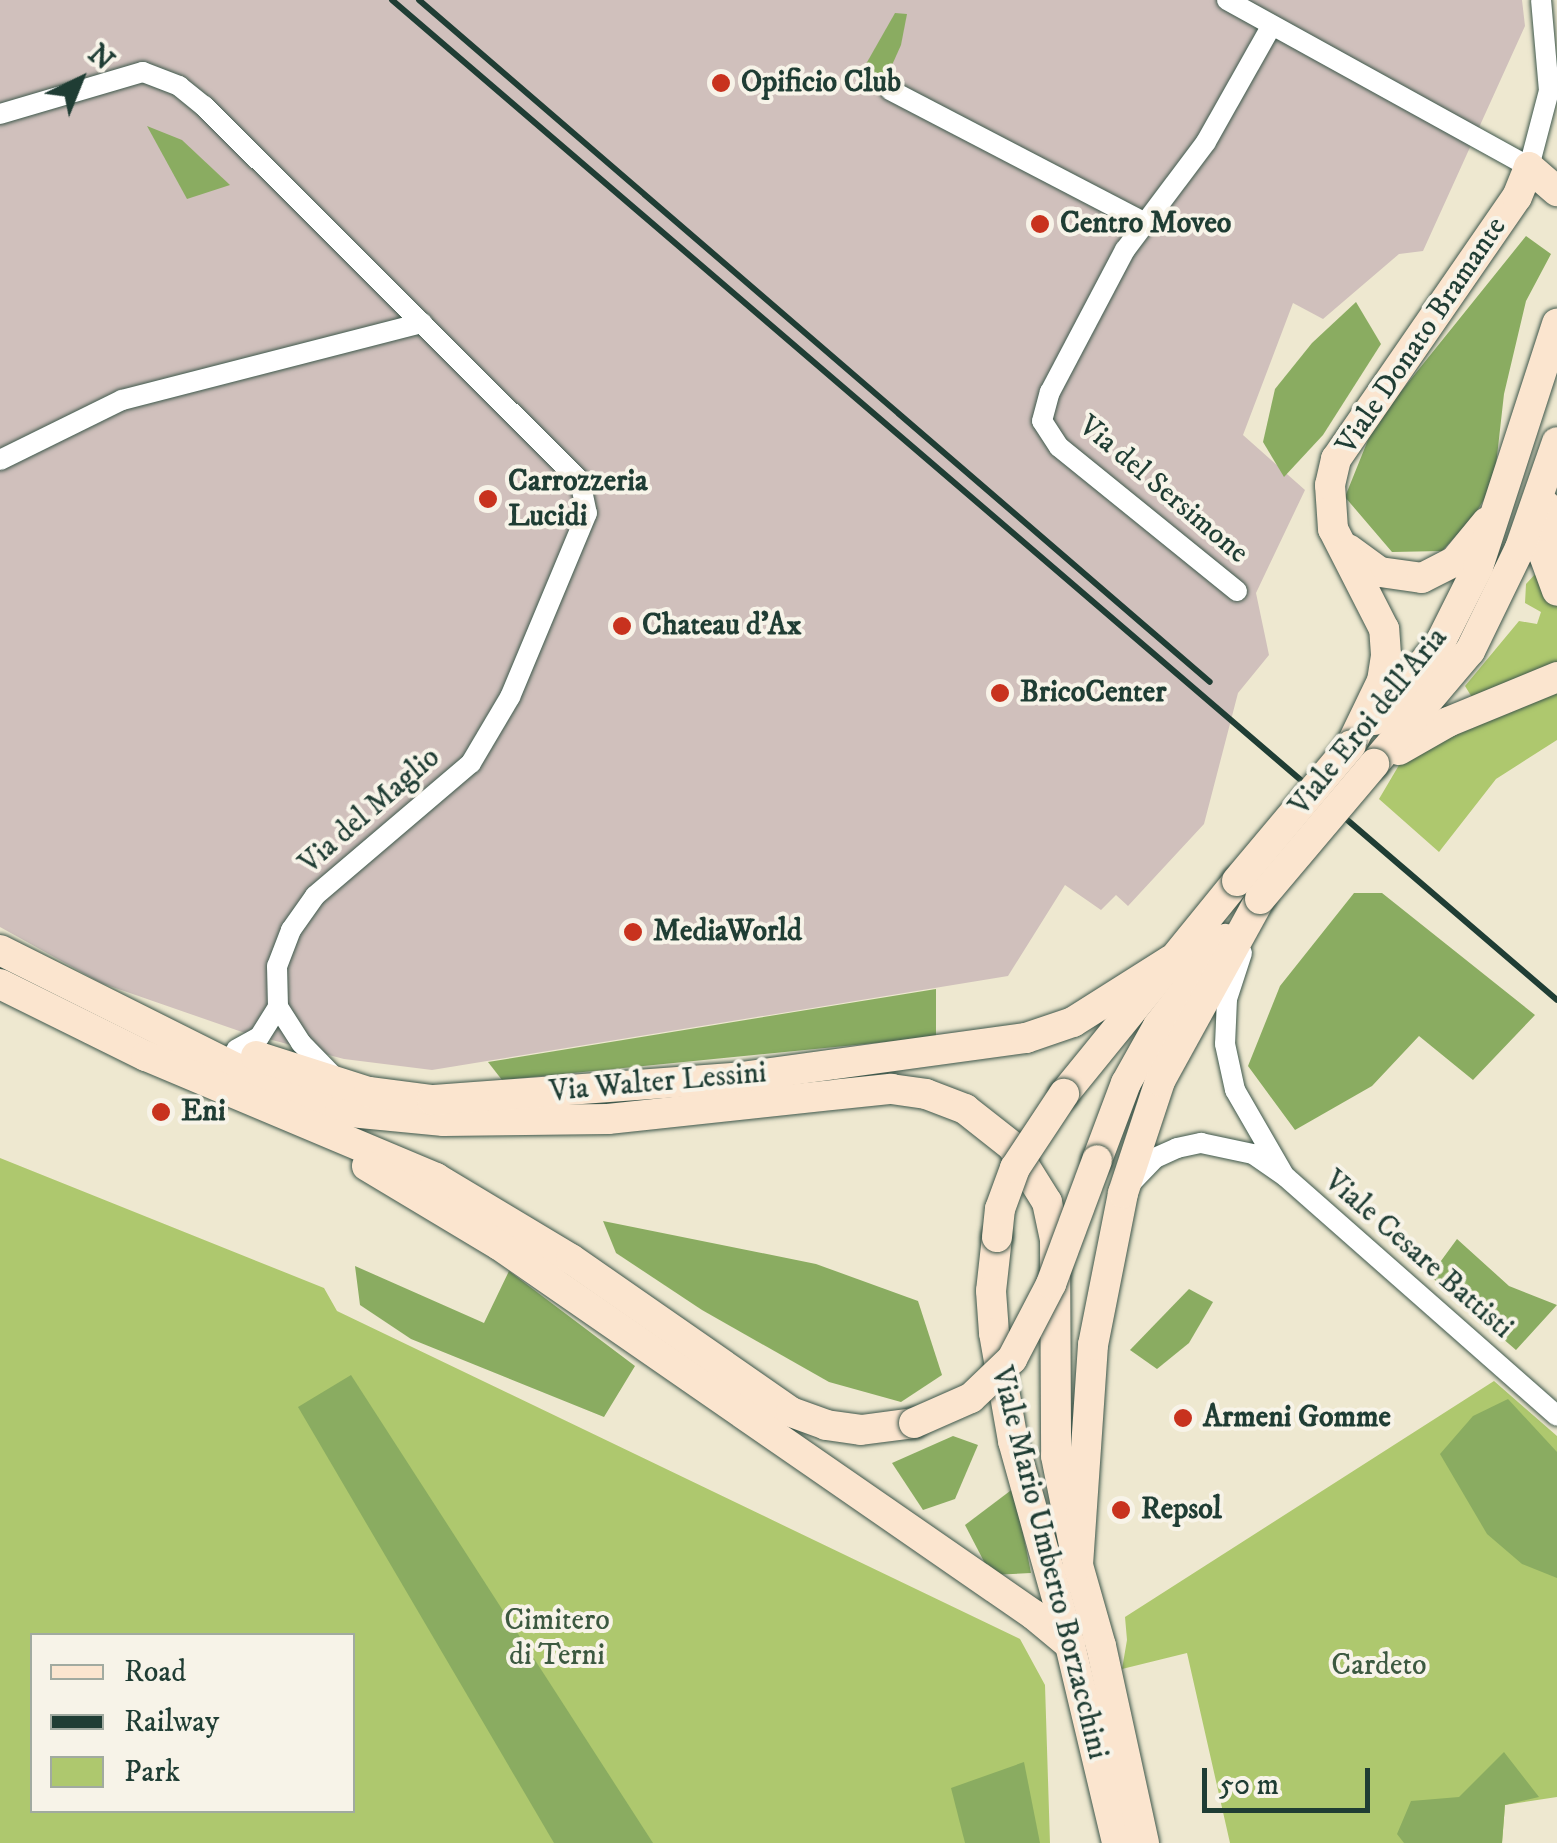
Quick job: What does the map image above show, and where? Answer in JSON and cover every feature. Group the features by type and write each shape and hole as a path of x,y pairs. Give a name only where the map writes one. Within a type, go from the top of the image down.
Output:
{"main road":[{"path":"1530,167 1557,192"},
{"name":"Viale Donato Bramante","path":"1363,754 1382,681 1384,629 1333,529 1330,486 1336,459 1517,198 1530,167"},
{"name":"Viale Eroi dell'Aria","path":"1248,890 1363,754 1439,645 1478,567 1557,324"},
{"name":"Viale Eroi dell'Aria","path":"1363,754 1470,651 1514,564 1557,442"},
{"path":"1547,478 1544,555 1557,590"},
{"path":"1342,544 1380,572 1422,578 1454,562 1499,508"},
{"path":"1363,754 1557,677"},
{"name":"Viale Mario Umberto Borzacchini","path":"1144,1843 1101,1646 1078,1565 1094,1345 1123,1192 1160,1081 1201,981 1248,890"},
{"name":"Viale Mario Umberto Borzacchini","path":"1117,1843 1070,1645 1012,1440 991,1291 1000,1210 1015,1168 1064,1094 1201,981 1248,890"},
{"name":"Via Walter Lessini","path":"0,950 134,1019 340,1110 444,1121 608,1119 892,1089 926,1094 964,1110 1012,1146 1046,1202 1054,1240 1056,1456 1078,1565"},
{"path":"0,984 50,1012 282,1116 436,1178 570,1259 791,1412 826,1425 861,1430 914,1423 971,1398 1012,1358 1052,1284 1126,1084 1158,1026 1201,981"},
{"name":"Via Walter Lessini","path":"134,1019 339,1082 432,1100 734,1078 1026,1038 1201,981"},
{"path":"282,1116 500,1245 1034,1616 1070,1645"}],"street":[{"path":"1226,0 1530,167 1557,55"},
{"path":"1541,0 1548,86"},
{"name":"Via del Sersimone","path":"1237,591 1059,447 1042,421 1050,392 1125,250 1206,142 1272,24"},
{"name":"Via del Maglio","path":"0,114 143,72 179,86 204,106 580,481 587,514 510,697 471,762 316,896 291,930 277,966 278,1007"},
{"path":"890,90 1145,223"},
{"path":"0,460 122,400 422,323"},
{"name":"Viale Cesare Battisti","path":"1201,981 1225,1044 1236,1090 1286,1178"},
{"path":"236,1050 259,1038 278,1007 301,1043 339,1082"},
{"name":"Viale Cesare Battisti","path":"1123,1192 1155,1158 1200,1142 1253,1154 1286,1178 1557,1416"}],"shaded area":[{"path":"0,0 1522,0 1525,26 1423,251 1399,254 1323,319 1293,303 1243,435 1305,490 1256,593 1269,655 1238,693 1204,824 1128,906 1116,895 1101,910 1065,885 1008,976 432,1070 344,1059 245,1033 101,983 0,927"}],"green space":[{"path":"895,13 907,14 901,45 884,83 866,64"},
{"path":"147,126 182,140 230,185 187,199"},
{"path":"1526,236 1551,254 1526,301 1504,394 1494,483 1474,516 1442,551 1392,552 1345,497 1374,425"},
{"path":"1356,302 1381,344 1323,435 1284,477 1263,442 1275,389 1312,343"},
{"path":"1538,571 1557,606 1557,667 1473,699 1465,686 1519,621 1537,624 1541,612 1525,603 1526,584"},
{"path":"1557,687 1557,740 1496,779 1439,852 1379,799 1402,760 1487,714"},
{"path":"1354,893 1382,893 1535,1015 1473,1080 1419,1036 1372,1086 1295,1130 1248,1066 1280,986"},
{"path":"936,989 936,1037 502,1080 488,1062"},
{"name":"Cimitero di Terni","path":"0,1158 324,1288 337,1311 1020,1639 1045,1685 1050,1843 0,1843"},
{"path":"603,1221 816,1264 918,1301 942,1375 901,1402 829,1382 702,1310 616,1253"},
{"path":"1457,1239 1509,1286 1557,1305 1516,1350 1430,1276"},
{"path":"355,1266 484,1323 509,1271 635,1366 604,1417 411,1339 360,1305"},
{"path":"1189,1289 1213,1302 1189,1343 1157,1369 1130,1350"},
{"path":"351,1375 653,1843 554,1843 298,1407"},
{"name":"Cardeto","path":"1494,1381 1557,1436 1557,1797 1505,1805 1502,1843 1230,1843 1187,1653 1122,1669 1127,1640 1125,1617"},
{"path":"1508,1399 1557,1452 1557,1578 1522,1564 1487,1534 1440,1454 1473,1416"},
{"path":"953,1436 978,1445 955,1499 923,1510 892,1463"},
{"path":"1014,1488 1031,1573 991,1575 965,1525"},
{"path":"1504,1752 1539,1797 1505,1805 1502,1843 1404,1843 1397,1834 1411,1801 1459,1797"},
{"path":"1024,1762 1040,1843 965,1843 951,1788"}],"railway":[{"path":"392,0 1557,1000"},
{"path":"419,0 1210,682"}],"place":[{"name":"Opificio Club","path":"721,83"},
{"name":"Centro Moveo","path":"1040,224"},
{"name":"Carrozzeria Lucidi","path":"488,499"},
{"name":"Chateau d'Ax","path":"622,626"},
{"name":"BricoCenter","path":"1000,693"},
{"name":"MediaWorld","path":"633,932"},
{"name":"Eni","path":"161,1112"},
{"name":"Armeni Gomme","path":"1183,1418"},
{"name":"Repsol","path":"1121,1510"}]}
